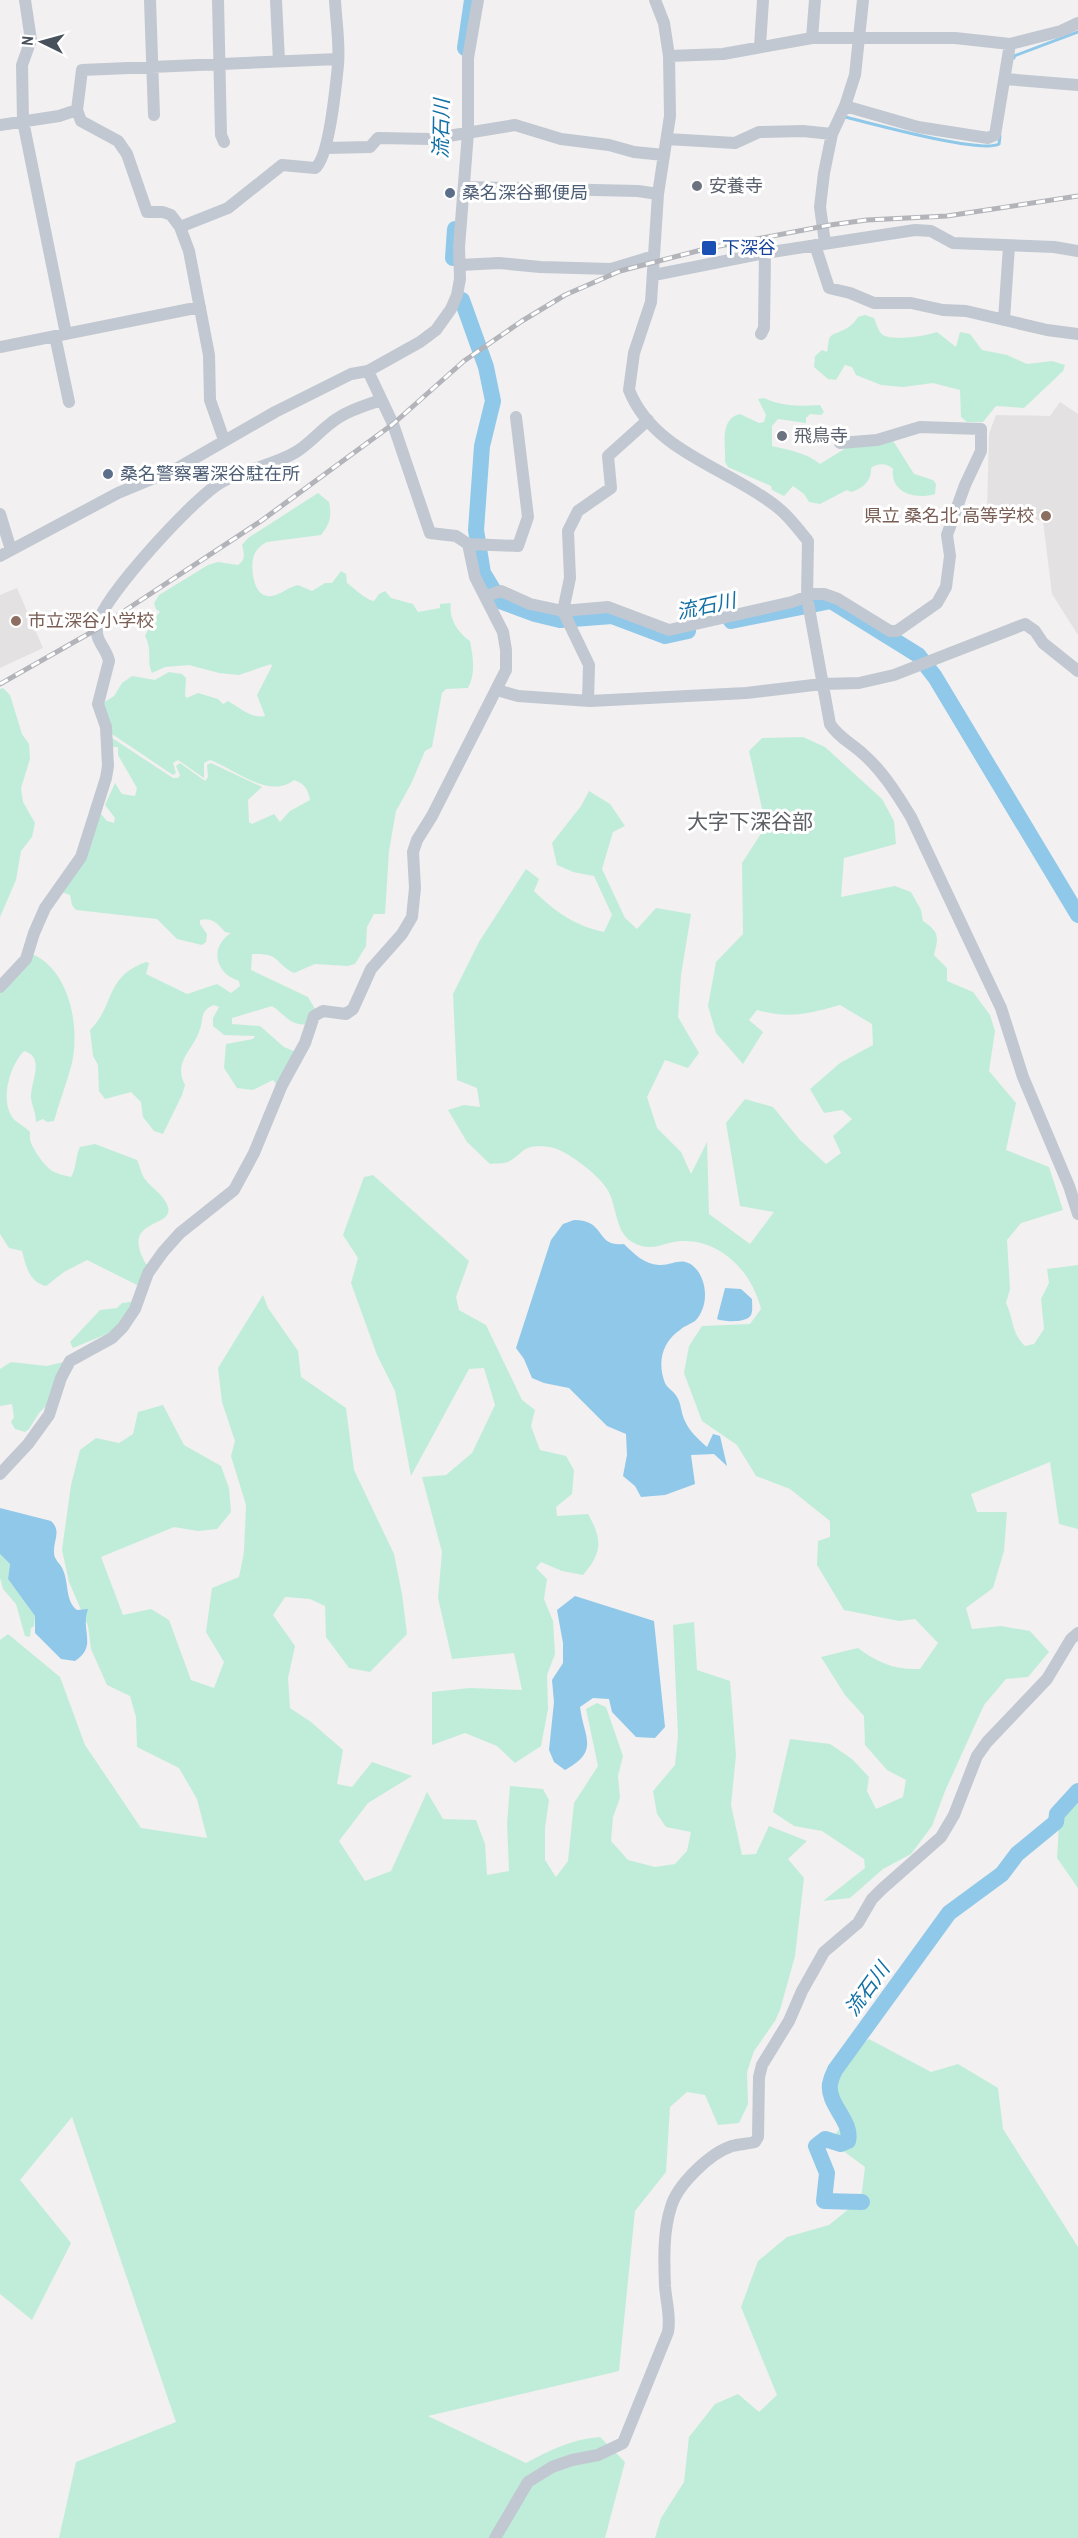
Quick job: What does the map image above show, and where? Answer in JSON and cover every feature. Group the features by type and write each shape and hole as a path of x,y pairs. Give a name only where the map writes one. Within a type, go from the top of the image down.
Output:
{"street":[{"path":"25,0 31,40 22,65 23,121 60,335 69,402"},
{"path":"150,0 154,115"},
{"path":"218,0 221,135 224,142"},
{"path":"276,0 279,61"},
{"path":"180,227 228,208 282,165 318,167 326,148 338,59 335,0"},
{"path":"0,514 6,553 118,493 176,470 224,440 351,374 368,371 420,342 436,330 451,309 457,295 465,187 468,58 478,0"},
{"path":"655,0 664,23 672,97 658,194 651,302 634,353 628,383 631,396 663,437 778,507 808,541 807,597 826,713 836,732 863,753 899,796 911,818 1001,1008 1023,1077 1069,1186 1078,1214"},
{"path":"760,46 763,0"},
{"path":"812,38 815,0"},
{"path":"862,0 855,75 827,152 820,207 820,244 829,288 850,292 874,303 911,303 943,310 966,311 1047,330 1078,334"},
{"path":"669,56 723,54 812,38 955,38 1010,45 1061,31 1078,23"},
{"path":"845,106 918,127 988,138 995,135 1010,45"},
{"path":"224,440 210,400 209,355 189,251 180,227 171,215 163,212 147,212 127,154 118,141 81,121 77,110 81,70 338,59"},
{"path":"1005,79 1078,85"},
{"path":"0,125 59,116 77,110"},
{"path":"326,148 370,147 378,138 430,139 515,125 561,139 609,144 634,152 664,154"},
{"path":"667,139 735,143 759,132 803,131 832,134"},
{"path":"465,187 626,190 658,194"},
{"path":"654,275 765,253 915,230 931,231 952,243 1054,247 1078,251"},
{"path":"1004,320 1009,246"},
{"path":"761,334 764,328 765,253"},
{"path":"460,265 499,263 540,267 611,269 654,256"},
{"path":"0,347 200,307"},
{"path":"368,371 393,424 430,533 456,536 468,544 518,546 528,517 516,417"},
{"path":"0,987 26,959 45,908 81,857 106,778 108,766 105,727 98,704 109,661 96,638 98,621 138,565 173,525 205,494 220,483 298,451 342,415 381,400"},
{"path":"588,701 589,665 566,617 570,578 568,531 578,511 611,488 608,456 648,420"},
{"path":"486,596 501,591 566,617 608,607 669,630 824,594 838,599 890,632 897,631 937,603 946,587 950,556 947,535 981,451 981,429 920,427 877,440 840,443"},
{"path":"0,1474 28,1444 48,1415 70,1361 111,1338 123,1327 135,1309 148,1273 163,1252 180,1233 234,1190 254,1153 282,1085 305,1043 314,1016 323,1011 346,1014 353,1009 370,969 402,934 412,917 415,888 413,852 417,840 432,816 506,670 503,632 475,577 468,544"},
{"path":"497,690 518,696 588,701 746,693 822,684 860,683 894,675 1025,624 1035,631 1043,643 1078,670"},
{"path":"495,2538 528,2482 552,2467 598,2455 623,2443 668,2332 670,2320 665,2289 665,2253 670,2208 677,2194 698,2168 715,2155 731,2146 755,2142 758,2137 759,2076 762,2065 789,2021 802,1991 824,1952 858,1923 872,1899 882,1889 941,1837 954,1815 977,1756 987,1742 1047,1679 1071,1640 1078,1633"}],"shaded area":[{"name":"県立 桑名北 高等学校","path":"1060,402 1078,414 1078,635 1052,594 1043,521 987,511 989,434 996,415 1050,416"},
{"name":"市立深谷小学校","path":"17,588 43,648 0,668 0,595"}],"green space":[{"path":"865,315 874,318 880,332 888,337 910,337 937,332 956,347 960,332 970,334 982,350 1007,355 1027,364 1052,361 1065,365 1063,371 1024,408 996,406 983,422 967,422 961,417 960,390 933,383 903,387 881,385 856,375 852,367 845,365 836,380 828,379 814,367 815,356 822,350 827,352 830,337 846,329 858,317"},
{"path":"764,398 799,406 820,405 824,412 821,415 810,414 806,418 806,423 778,419 772,426 772,446 804,455 820,464 846,448 892,439 914,474 933,480 936,484 935,494 920,496 905,493 895,484 893,469 879,465 871,468 868,480 859,489 851,492 847,490 820,504 809,502 804,494 793,486 784,496 772,490 771,486 728,467 725,462 725,434 729,421 740,414 759,423 764,422 766,415 758,399"},
{"path":"318,493 329,502 330,520 326,527 321,535 267,542 259,547 254,555 252,566 258,590 267,596 279,594 298,585 312,591 325,583 332,583 341,571 346,574 347,583 374,601 379,594 385,591 391,598 413,604 418,612 440,608 440,604 451,603 450,609 455,625 470,641 473,659 472,676 468,688 446,689 442,693 432,747 425,751 396,811 389,851 385,914 374,914 367,927 366,946 355,964 347,966 315,964 294,973 268,955 252,954 251,970 308,997 315,1009 309,1024 297,1024 272,1006 232,1018 232,1024 260,1026 284,1047 296,1052 277,1085 273,1080 253,1090 237,1088 224,1068 226,1044 253,1039 255,1036 224,1035 213,1026 213,1018 219,1007 214,1005 209,1007 204,1013 196,1039 182,1063 181,1070 185,1085 163,1134 154,1131 143,1117 141,1102 131,1092 105,1099 99,1091 98,1065 93,1056 90,1030 104,1011 123,975 146,962 149,963 146,974 187,994 217,984 231,993 240,986 239,981 225,973 218,960 220,945 231,933 225,932 214,922 208,919 200,920 207,934 206,942 202,945 177,939 157,919 76,910 72,905 70,895 62,892 95,816 101,814 107,821 114,823 115,818 105,805 115,783 122,794 135,796 137,788 118,755 118,747 109,747 109,736 173,778 178,778 180,775 176,766 180,763 205,781 208,777 207,765 211,763 262,787 248,800 249,822 252,824 274,814 280,822 290,811 310,800 305,787 294,780 274,787 263,785 210,760 204,763 204,778 178,760 173,763 176,773 173,775 112,734 100,705 114,696 122,683 132,676 155,680 169,672 182,674 186,678 185,696 187,698 198,693 218,699 223,704 228,701 255,716 265,716 257,695 271,664 239,675 219,673 189,665 165,667 152,673 149,646 145,636 148,630 155,625 160,612 154,603 159,595 208,565 218,562 238,565 244,554 242,545 248,538"},
{"path":"3,688 10,695 22,734 29,744 30,759 21,788 23,802 35,823 32,837 21,851 16,880 0,917 0,689"},
{"path":"803,737 825,747 882,799 894,821 896,844 844,858 841,897 895,886 911,892 921,910 923,921 935,932 937,943 934,955 947,968 947,981 973,992 990,1015 995,1031 989,1071 1016,1103 1006,1150 1049,1167 1063,1210 1021,1223 1007,1240 1010,1289 1006,1303 1015,1331 1025,1346 1034,1344 1044,1329 1041,1299 1049,1283 1047,1269 1078,1265 1078,1529 1059,1524 1050,1462 971,1494 977,1512 1007,1512 1004,1551 993,1588 966,1608 972,1629 1001,1626 1030,1631 1049,1652 1028,1677 1006,1679 984,1705 945,1791 932,1826 911,1854 883,1869 850,1898 823,1901 865,1868 864,1859 822,1831 794,1826 773,1812 790,1739 830,1744 852,1759 869,1777 867,1791 876,1809 903,1797 906,1780 887,1770 865,1745 864,1716 845,1695 821,1657 858,1648 887,1664 920,1669 938,1643 915,1619 899,1621 844,1610 817,1565 818,1541 830,1537 830,1521 790,1489 756,1476 737,1445 702,1421 684,1373 689,1346 702,1326 750,1324 761,1309 750,1282 733,1260 722,1252 696,1242 681,1241 654,1247 636,1244 629,1240 620,1227 611,1196 603,1183 581,1163 563,1152 540,1146 528,1148 508,1162 490,1164 467,1142 448,1110 464,1105 480,1107 477,1088 457,1080 453,994 479,942 526,869 539,879 534,891 549,905 574,922 604,932 612,915 594,876 573,872 557,865 552,843 581,806 589,791 610,804 625,826 613,832 602,869 625,918 637,929 656,908 691,914 681,975 678,1017 699,1053 688,1068 665,1060 647,1097 657,1128 681,1152 691,1174 707,1142 709,1214 750,1244 774,1212 740,1206 726,1123 745,1099 773,1107 800,1140 826,1164 841,1153 833,1136 852,1119 842,1110 824,1113 810,1089 840,1063 873,1045 872,1024 840,1005 789,1015 757,1010 749,1020 763,1032 743,1064 716,1033 708,1006 716,962 743,934 742,863 766,826 749,751 762,738"},
{"path":"32,954 45,962 55,973 69,1001 74,1033 72,1063 54,1121 47,1122 43,1119 36,1122 31,1092 36,1065 31,1054 24,1051 8,1082 8,1110 14,1119 30,1132 31,1144 41,1159 51,1170 59,1174 71,1177 80,1147 95,1144 137,1160 144,1178 164,1198 168,1207 168,1214 149,1226 139,1238 139,1249 146,1264 150,1265 141,1287 87,1260 64,1272 46,1286 40,1284 29,1273 22,1251 9,1248 0,1234 0,990"},
{"path":"373,1175 469,1261 456,1297 459,1310 486,1325 522,1400 535,1410 531,1426 540,1450 566,1456 574,1470 572,1494 556,1507 557,1516 588,1514 598,1539 597,1553 583,1575 562,1571 541,1562 536,1568 547,1579 544,1599 553,1621 555,1654 547,1675 548,1709 541,1746 515,1763 497,1746 465,1733 432,1745 432,1692 470,1688 522,1690 514,1653 452,1659 438,1598 442,1552 422,1477 446,1475 472,1453 495,1405 484,1368 469,1369 411,1476 395,1391 377,1355 351,1283 358,1258 343,1235 364,1177"},
{"path":"263,1295 268,1308 298,1351 301,1377 346,1408 354,1470 394,1554 402,1594 407,1634 370,1672 349,1668 326,1637 325,1606 310,1599 285,1597 273,1615 295,1646 288,1678 290,1708 311,1722 343,1750 337,1784 352,1787 372,1762 412,1776 368,1803 339,1841 365,1881 391,1871 427,1792 443,1819 476,1820 485,1844 487,1875 509,1871 507,1824 510,1786 543,1789 549,1800 545,1828 545,1860 556,1877 568,1861 574,1803 598,1766 586,1709 597,1703 606,1707 623,1756 618,1776 620,1798 613,1817 611,1841 628,1860 655,1867 675,1864 687,1851 691,1832 666,1827 657,1814 653,1791 675,1765 678,1736 673,1625 694,1622 697,1670 730,1681 736,1755 731,1805 742,1855 756,1854 769,1826 807,1841 788,1859 804,1878 795,1956 780,2010 754,2051 747,2072 748,2104 739,2123 718,2125 705,2095 687,2092 670,2107 666,2172 635,2211 619,2371 428,2416 526,2463 562,2446 600,2437 625,2462 605,2538 59,2538 76,2462 176,2422 72,2117 20,2180 71,2243 32,2320 0,2294 0,1640 8,1634 60,1677 85,1745 141,1828 207,1838 197,1799 179,1768 137,1747 136,1717 130,1696 107,1685 91,1649 88,1626 69,1582 62,1550 71,1485 80,1450 96,1438 119,1443 133,1434 138,1412 163,1405 184,1445 221,1466 229,1488 231,1512 217,1529 198,1531 174,1527 101,1557 123,1615 151,1609 169,1620 191,1680 214,1688 224,1662 206,1632 212,1588 239,1577 244,1552 246,1505 231,1456 235,1441 222,1402 218,1368"},
{"path":"137,1301 114,1331 73,1348 70,1342 100,1310 117,1308 122,1303"},
{"path":"11,1362 47,1366 63,1362 49,1403 25,1432 15,1429 11,1422 14,1417 12,1404 0,1406 0,1369"},
{"path":"0,1554 10,1564 8,1579 35,1616 30,1637 25,1636 16,1604 3,1589 0,1578"},
{"path":"1078,1796 1078,1888 1057,1858 1059,1825"},
{"path":"869,2039 931,2072 958,2064 998,2088 1003,2129 1078,2247 1078,2538 655,2538 661,2518 684,2482 689,2437 715,2404 738,2394 759,2412 777,2395 741,2307 758,2261 787,2237 829,2225 861,2199 865,2167 830,2141 847,2119 831,2090 850,2052"}],"water":[{"path":"574,1220 592,1224 608,1242 624,1244 644,1261 659,1265 687,1263 692,1265 701,1276 705,1289 702,1310 695,1321 669,1341 661,1361 665,1383 676,1395 684,1419 691,1431 707,1447 713,1434 720,1436 727,1466 714,1454 691,1455 695,1484 665,1495 641,1497 635,1486 623,1476 627,1455 626,1434 607,1426 569,1388 532,1378 524,1359 516,1348 551,1240 563,1224"},
{"path":"725,1288 741,1289 752,1299 752,1311 749,1318 735,1321 717,1319"},
{"path":"0,1508 51,1521 56,1529 54,1555 65,1575 71,1602 77,1610 88,1609 86,1650 75,1661 61,1659 35,1633 35,1616 8,1579 10,1564 0,1554"},
{"path":"575,1596 654,1621 665,1727 655,1738 636,1737 612,1712 609,1699 593,1698 580,1707 587,1743 586,1750 576,1763 565,1770 554,1762 549,1750 554,1702 552,1680 563,1663 563,1643 557,1610"}],"waterway":[{"name":"流石川","path":"465,48 472,0"},
{"path":"1014,58 1014,56 1078,32"},
{"path":"845,117 971,145 999,144 1000,136"},
{"name":"流石川","path":"453,258 455,229"},
{"name":"流石川","path":"462,300 486,367 493,401 482,446 476,530 483,573 500,601 535,614 560,620 612,616 665,636 688,631"},
{"name":"流石川","path":"731,621 831,601 918,655 935,677 1078,915"},
{"name":"流石川","path":"862,2202 824,2201 827,2173 816,2146 825,2139 841,2144 848,2141 849,2134 830,2092 830,2082 835,2070 949,1913 1002,1874 1017,1854 1056,1822 1057,1814 1078,1791"}],"railway":[{"path":"0,684 97,629 261,521 393,424 464,361 565,295 620,271 709,248 830,225 867,220 947,216 1078,196"}],"place":[{"name":"安養寺","path":"697,186"},
{"name":"桑名深谷郵便局","path":"450,193"},
{"name":"下深谷","path":"709,248"},
{"name":"飛鳥寺","path":"782,436"},
{"name":"桑名警察署深谷駐在所","path":"108,474"},
{"name":"県立 桑名北 高等学校","path":"1046,516"},
{"name":"市立深谷小学校","path":"16,621"}],"district":[{"name":"大字下深谷部","path":"750,822"}]}
